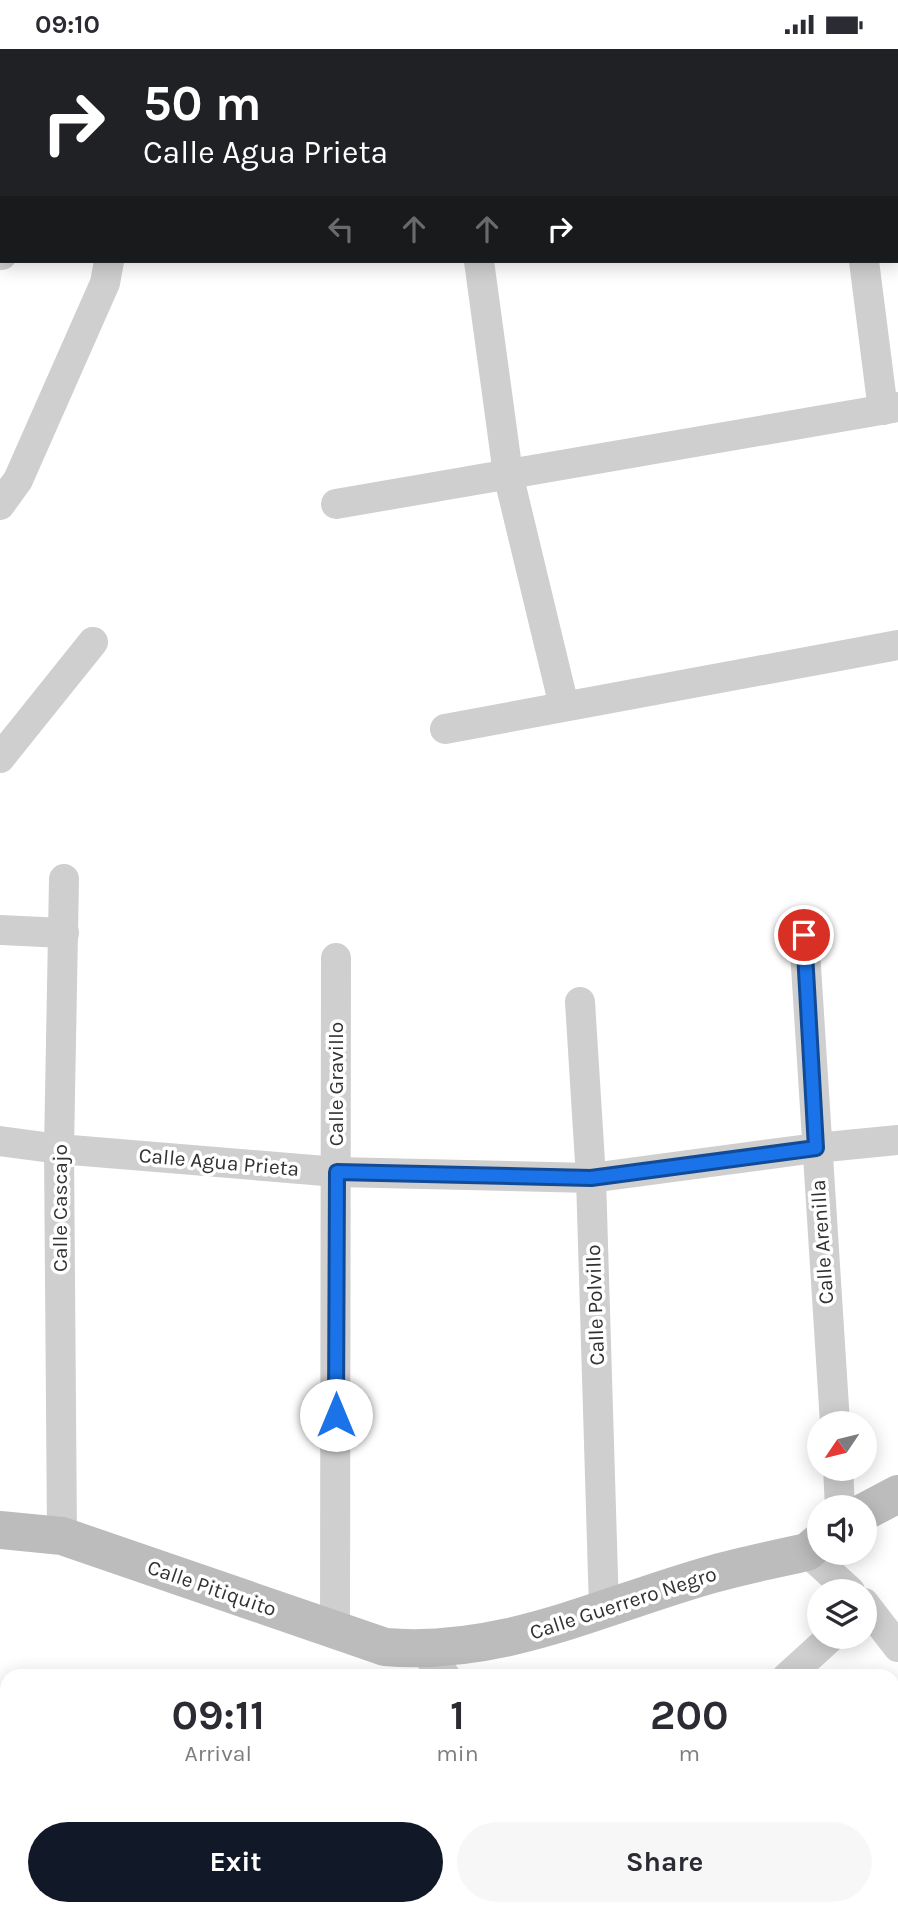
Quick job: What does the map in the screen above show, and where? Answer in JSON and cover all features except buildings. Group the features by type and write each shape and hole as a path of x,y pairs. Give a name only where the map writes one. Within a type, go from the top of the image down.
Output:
{"street":[{"path":"0,505 18,480 106,283 109,263"},
{"path":"479,263 508,474 564,706"},
{"path":"336,504 890,408 864,263"},
{"path":"0,758 93,642"},
{"path":"445,729 898,645"},
{"name":"Calle Cascajo","path":"62,1536 59,1149 64,880"},
{"path":"0,930 64,933"},
{"name":"Calle Arenilla","path":"804,935 834,1411"},
{"name":"Calle Gravillo","path":"335,1631 336,958"},
{"name":"Calle Polvillo","path":"580,1002 591,1178 604,1609"},
{"name":"Calle Agua Prieta","path":"0,1141 59,1149 337,1172 591,1178 816,1148 898,1140"},
{"path":"877,1505 898,1494"},
{"name":"Calle Pitiquito","path":"0,1530 62,1536 435,1663"},
{"name":"Calle Guerrero Negro","path":"435,1663 713,1574 807,1549"},
{"path":"829,1565 841,1579"},
{"path":"877,1608 898,1615"},
{"path":"877,1621 898,1647"},
{"path":"796,1669 818,1649"}],"route":[{"path":"336,1415 337,1172 591,1178 816,1148 804,935"}]}
